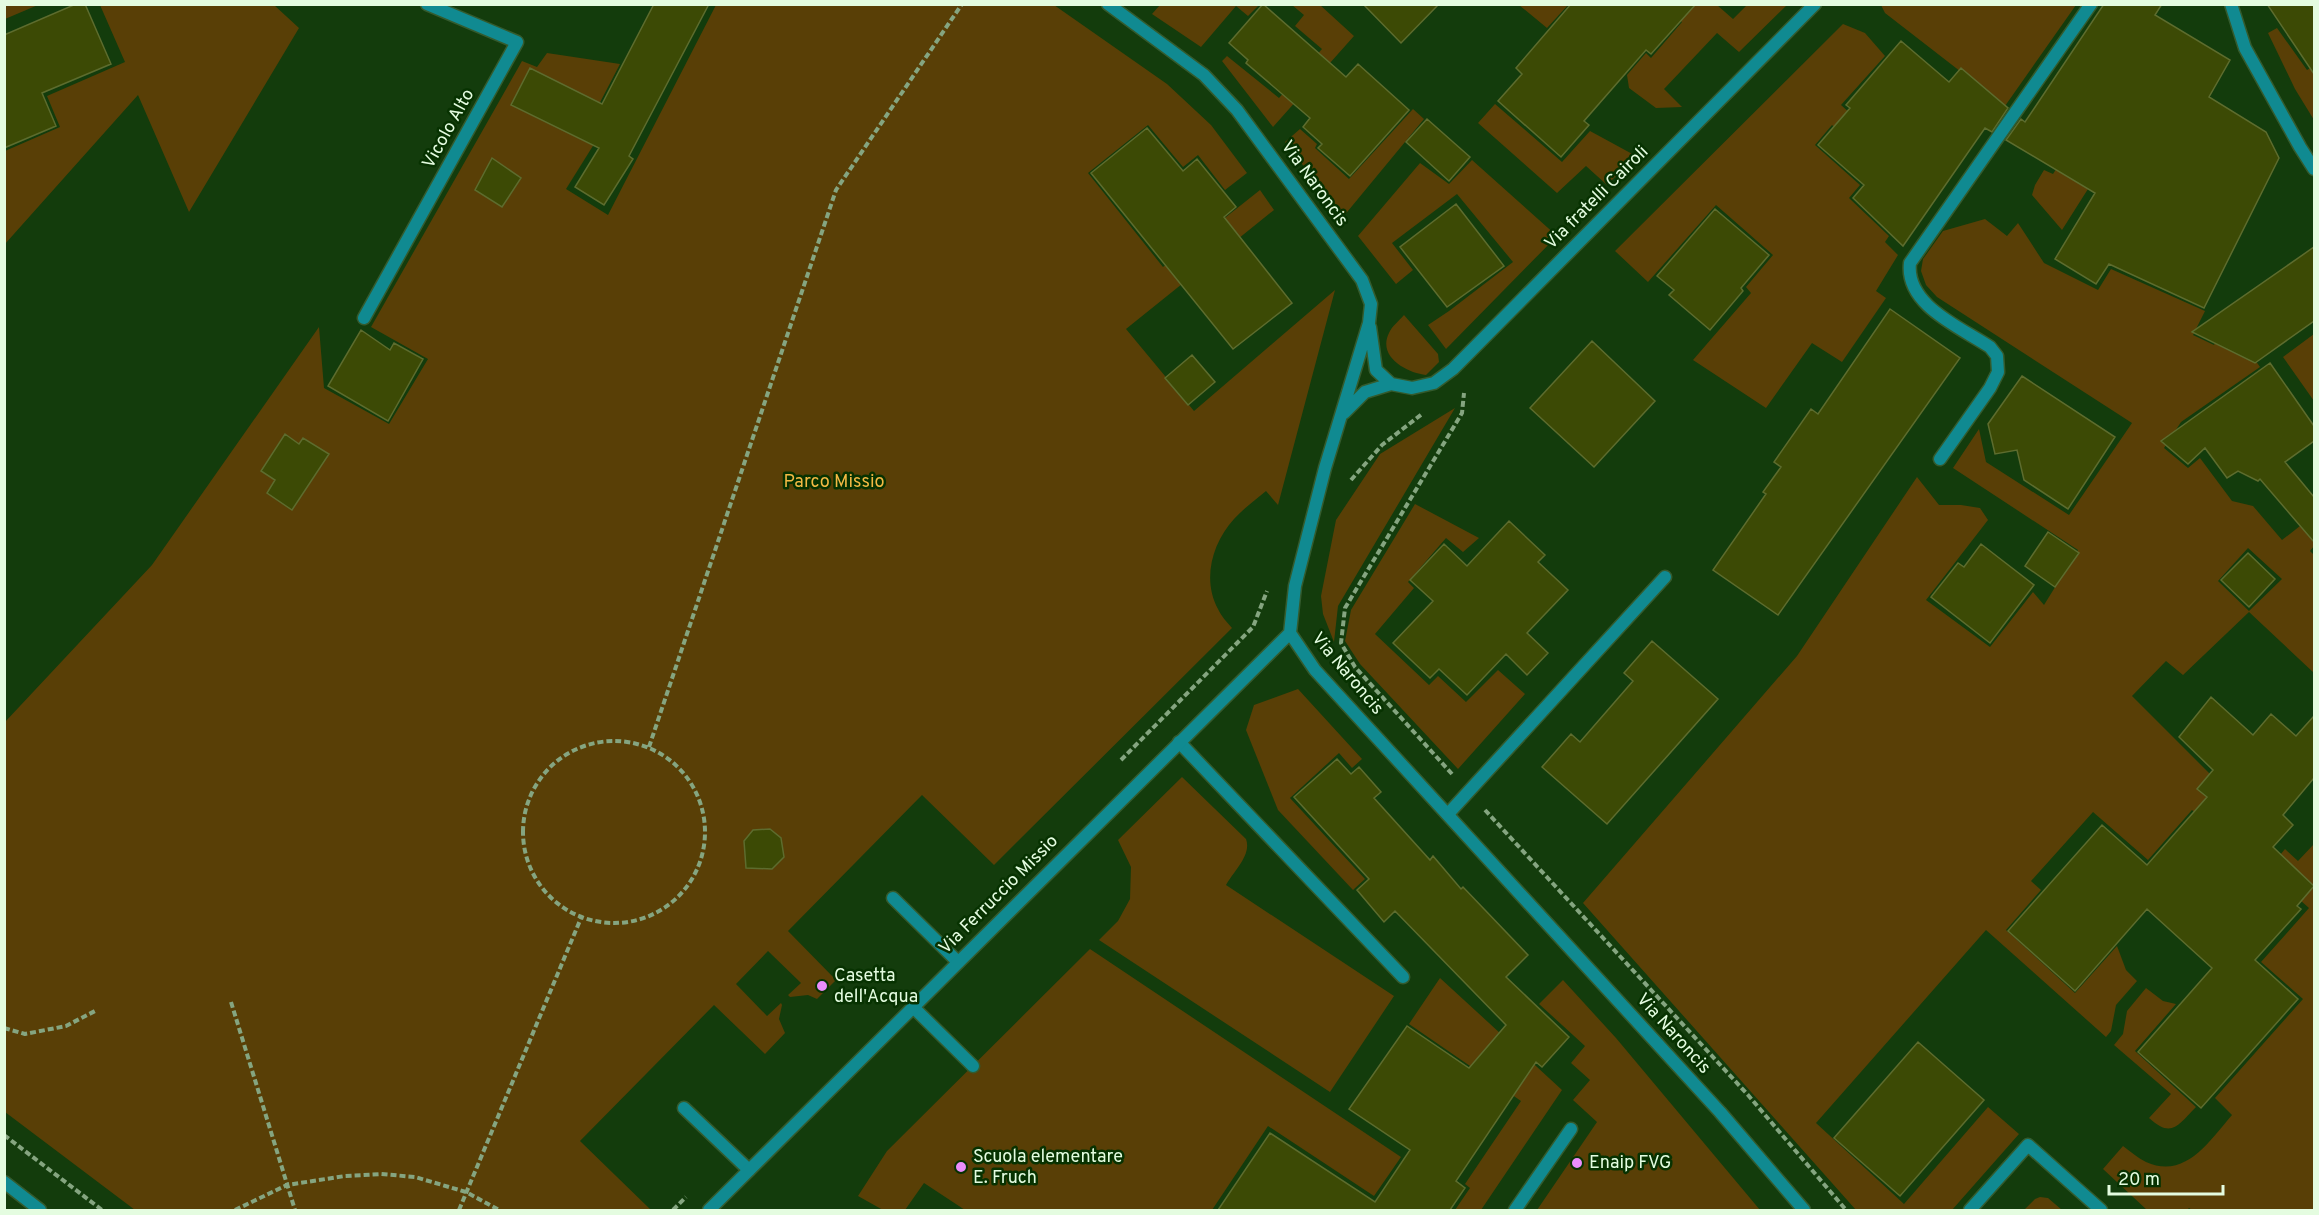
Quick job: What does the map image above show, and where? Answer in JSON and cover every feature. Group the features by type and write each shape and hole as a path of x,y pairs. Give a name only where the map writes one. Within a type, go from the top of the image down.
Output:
{"street":[{"name":"Vicolo Alto","path":"364,318 517,42 427,4"},
{"name":"Via Naroncis","path":"1108,4 1204,75 1237,110 1362,280 1371,304 1370,323 1325,468 1295,586 1290,633 1315,670 1719,1112 1804,1210"},
{"name":"Via fratelli Cairoli","path":"1342,415 1365,392 1390,384 1412,388 1434,383 1453,369 1815,4"},
{"path":"1940,459 1990,388 1998,372 1997,356 1990,347 1930,308 1919,298 1909,275 1910,263 2091,4"},
{"path":"2231,4 2245,48 2314,169"},
{"path":"1370,323 1376,370 1390,384"},
{"path":"1448,813 1665,577"},
{"name":"Via Ferruccio Missio","path":"709,1210 1290,633"},
{"path":"1179,742 1403,977"},
{"path":"893,898 958,962"},
{"path":"913,1007 973,1066"},
{"path":"684,1108 749,1170"},
{"path":"1515,1210 1571,1130"},
{"path":"1970,1210 2028,1146 2101,1210"},
{"path":"4,1182 40,1210"}],"path":[{"path":"649,747 836,190 962,4"},
{"path":"1464,391 1462,413 1346,608 1341,643 1355,667 1748,1095 1846,1210"},
{"path":"1348,485 1352,477 1382,445 1428,409"},
{"path":"1115,766 1253,627 1269,585"},
{"path":"615,740 649,747 676,764 693,785 704,811 705,840 696,873 678,898 654,915 627,922 603,923 581,918 554,902 536,880 528,864 522,842 523,819 528,801 538,780 552,763 572,750 589,743 615,740"},
{"path":"459,1210 581,918"},
{"path":"231,1002 295,1210"},
{"path":"4,1028 25,1034 66,1026 95,1011"},
{"path":"4,1135 102,1210"},
{"path":"235,1210 287,1185 345,1176 381,1174 415,1177 466,1192 499,1210"},
{"path":"673,1210 689,1194"}],"green space":[{"path":"5,4 38,4 38,5 5,19"},
{"path":"100,5 274,5 299,28 189,212 138,95 5,244 5,151 60,127 47,96 125,62"},
{"name":"Parco Missio","path":"716,5 1054,5 1167,84 1211,125 1247,173 1225,190 1198,155 1183,167 1148,125 1088,173 1163,267 1260,190 1274,210 1126,329 1194,411 1335,290 1278,505 1266,491 1234,519 1215,550 1210,574 1213,598 1221,614 1232,628 994,865 922,795 788,931 836,980 817,999 808,995 790,997 788,995 801,983 768,951 736,984 767,1016 781,1003 782,1005 779,1019 785,1033 765,1054 714,1005 580,1141 651,1210 135,1210 5,1112 5,722 152,565 319,327 324,388 389,424 428,359 371,327 522,61 537,67 547,53 620,64 583,135 596,141 566,189 608,215"},
{"path":"1160,5 1259,5 1248,16 1236,6 1201,47 1152,14"},
{"path":"1292,5 1320,5 1354,36 1273,127 1222,61 1227,56 1279,98 1322,49 1295,26 1304,15"},
{"path":"1519,5 1568,5 1547,28"},
{"path":"1662,5 1717,5 1733,19 1747,5 1787,5 1739,52 1717,33 1664,89 1682,107 1656,108 1629,88 1627,75 1646,53 1651,58 1682,22"},
{"path":"1881,5 2076,5 2005,106 1885,13"},
{"path":"1843,24 1865,33 1885,56 1841,105 1894,153 1882,168 1832,125 1815,145 1860,185 1849,198 1889,236 1885,242 1898,255 1876,291 1886,298 1842,362 1812,343 1766,408 1693,360 1751,293 1746,287 1773,255 1716,205 1648,282 1615,251"},
{"path":"2277,28 2307,70 2314,66 2314,120 2295,89 2268,33"},
{"path":"2152,88 2062,230 2032,195 2044,170 2053,174 2074,141"},
{"path":"1495,104 1562,162 1590,131 1636,156 1607,185 1586,166 1557,193 1478,123"},
{"path":"1413,109 1424,119 1343,217 1285,142 1300,129 1317,144 1315,148 1349,179"},
{"path":"1472,160 1557,236 1446,349 1428,325 1513,262 1457,194 1392,243 1413,270 1396,284 1358,236 1420,163 1449,184"},
{"path":"1985,219 2007,236 2018,223 2044,263 2098,290 2111,269 2205,311 2193,335 2214,345 2227,320 2260,367 2181,422 2164,448 2188,468 2200,458 2232,501 2253,506 2282,540 2314,515 2314,546 2310,551 2314,555 2314,673 2249,612 2183,675 2166,661 2132,696 2252,816 2229,841 2192,810 2148,860 2093,812 2031,881 2041,890 2006,930 2075,993 2117,946 2126,970 2137,981 2116,1005 2111,1031 2106,1037 1986,930 1816,1123 1904,1204 1988,1107 2019,1134 1952,1210 1856,1210 1583,903 1797,656 1917,477 1939,505 1980,508 1988,520 1926,600 1990,647 2033,592 2044,605 2078,550 1953,468 1979,429 1986,462 2069,515 2132,423 1937,297 1926,285 1921,271 1923,259 1943,231","holes":["2248,548 2282,579 2249,611 2218,581"]},
{"path":"1404,315 1438,354 1439,362 1426,375 1403,367 1390,356 1387,349 1386,342 1389,333"},
{"path":"2314,334 2314,401 2283,357"},
{"path":"1455,408 1338,606 1334,642 1323,614 1321,596 1336,520 1380,454"},
{"path":"1415,504 1479,538 1463,552 1446,538 1408,582 1414,588 1375,634 1429,685 1438,676 1466,702 1498,670 1525,694 1458,769 1360,664 1345,641 1351,610"},
{"path":"1298,689 1362,759 1352,768 1339,753 1290,798 1365,879 1353,890 1278,810 1246,730 1254,705"},
{"path":"1182,777 1246,839 1244,857 1226,885 1394,996 1330,1092 1099,940 1118,921 1130,899 1131,867 1118,840"},
{"path":"2314,844 2314,1210 2192,1210 2189,1208 2187,1210 2147,1210 2103,1169 2123,1146 2146,1162 2160,1166 2173,1166 2185,1162 2206,1146 2232,1115 2215,1098 2303,999 2261,962 2309,908 2267,871 2285,849 2298,861"},
{"path":"1090,949 1401,1157 1374,1196 1268,1126 1212,1210 965,1210 924,1183 905,1210 883,1210 858,1196 887,1151"},
{"path":"1440,978 1562,1090 1481,1210 1455,1210 1470,1188 1465,1184 1521,1101 1409,1024"},
{"path":"1563,980 1616,1038 1760,1210 1537,1210 1597,1122 1573,1100 1590,1080 1571,1063 1585,1046 1539,1004"},
{"path":"2146,988 2163,1001 2176,1004 2135,1051 2196,1107 2179,1124 2169,1128 2164,1128 2149,1118 2171,1094 2114,1045 2123,1034 2127,1011"},
{"path":"2040,1197 2048,1198 2062,1210 2024,1210"}],"building":[{"path":"76,4 85,4 111,64 42,93 56,126 4,148 4,35"},
{"path":"654,4 709,4 629,156 633,159 604,205 575,187 599,148 511,105 530,68 602,104"},
{"path":"1263,4 1346,77 1358,64 1409,110 1350,176 1318,148 1322,144 1303,127 1310,118 1246,63 1248,60 1229,43"},
{"path":"1363,4 1439,4 1401,43"},
{"path":"1571,4 1696,4 1651,54 1646,50 1584,121 1589,125 1561,157 1498,101 1522,74 1516,68"},
{"path":"2104,4 2162,4 2155,15 2230,60 2209,97 2266,132 2279,158 2204,308 2109,264 2096,284 2055,259 2095,193 2006,140 2021,119 2025,122"},
{"path":"2267,4 2314,4 2314,74"},
{"path":"1901,41 1949,82 1961,68 2008,108 1992,132 1985,128 1903,246 1853,198 1864,185 1818,145 1850,108 1846,105"},
{"path":"1427,119 1470,157 1449,181 1406,142"},
{"path":"1147,128 1183,171 1197,159 1236,207 1224,217 1292,303 1233,349 1091,173"},
{"path":"492,158 521,178 502,207 475,190"},
{"path":"1456,204 1504,266 1447,307 1400,247"},
{"path":"1715,209 1769,255 1741,288 1743,291 1710,330 1669,295 1674,290 1657,276"},
{"path":"2314,247 2314,321 2255,363 2192,332"},
{"path":"1890,309 1960,358 1778,615 1713,570 1766,494 1763,492 1781,467 1774,462 1811,409 1818,414"},
{"path":"361,330 390,350 394,343 423,359 388,421 328,386"},
{"path":"1592,341 1655,401 1594,467 1530,408"},
{"path":"1192,355 1215,382 1188,405 1165,378"},
{"path":"2270,363 2314,426 2314,441 2285,462 2314,497 2314,542 2260,479 2258,481 2238,471 2227,478 2205,448 2188,464 2161,441"},
{"path":"2022,376 2115,437 2068,509 2024,480 2017,450 1995,454 1988,424"},
{"path":"285,434 299,444 303,438 329,454 292,510 267,493 275,480 261,471"},
{"path":"1509,521 1545,555 1538,562 1568,590 1527,633 1548,653 1527,675 1506,654 1467,695 1439,669 1430,678 1393,643 1433,601 1410,580 1444,544 1467,566"},
{"path":"2048,532 2079,553 2055,587 2025,566"},
{"path":"1981,544 2034,585 1990,643 1931,597 1958,563 1964,567"},
{"path":"2248,553 2275,579 2249,607 2221,580"},
{"path":"1652,641 1718,699 1607,824 1542,767 1571,734 1580,742 1633,681 1624,673"},
{"path":"2211,697 2253,735 2271,714 2296,736 2314,716 2314,778 2283,815 2293,825 2273,847 2314,886 2297,906 2301,909 2255,960 2298,999 2201,1108 2138,1052 2212,968 2147,909 2075,991 2008,931 2102,825 2147,865 2207,797 2197,789 2213,770 2179,737"},
{"path":"1337,759 1351,774 1359,767 1381,792 1374,798 1430,860 1433,856 1461,889 1463,887 1528,955 1506,977 1569,1037 1542,1067 1536,1062 1456,1181 1465,1188 1450,1210 1218,1210 1270,1133 1375,1202 1410,1150 1349,1109 1407,1026 1469,1068 1506,1025 1395,911 1384,922 1357,890 1369,879 1294,797"},
{"path":"770,829 781,838 784,857 772,869 746,868 744,841 753,830"},
{"path":"1918,1042 1984,1100 1900,1196 1834,1138"}],"place":[{"name":"Casetta dell'Acqua","path":"822,986"},
{"name":"Enaip FVG","path":"1577,1163"},
{"name":"Scuola elementare E. Fruch","path":"961,1167"}]}
